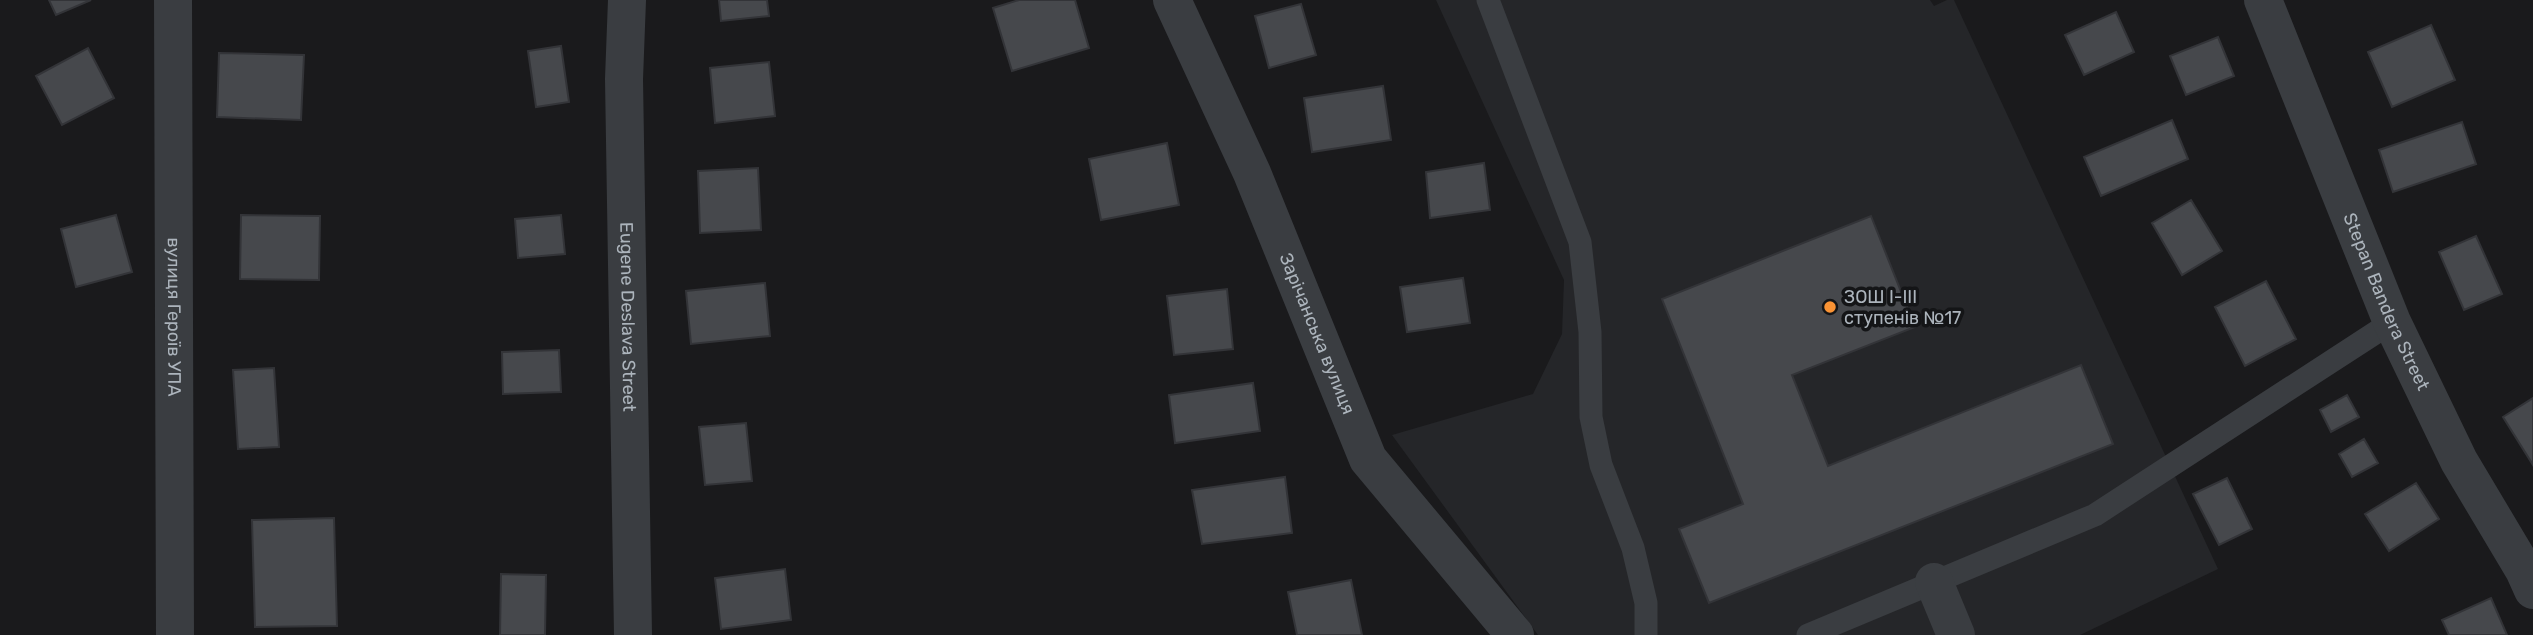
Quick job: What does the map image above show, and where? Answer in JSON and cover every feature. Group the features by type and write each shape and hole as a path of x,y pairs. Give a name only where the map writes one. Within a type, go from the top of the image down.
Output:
{"street":[{"name":"вулиця Героїв УПА","path":"173,0 175,635"},
{"name":"Eugene Deslava Street","path":"627,0 624,79 633,635"},
{"name":"Зарічанська вулиця","path":"1172,0 1252,173 1368,459 1515,635"},
{"name":"Stepan Bandera Street","path":"2263,0 2392,322 2459,461 2524,570 2533,590"},
{"path":"1934,582 1956,635"}],"lane":[{"path":"1488,0 1580,242 1590,332 1591,417 1601,465 1633,548 1646,603 1646,635"},
{"path":"1808,635 2095,515 2392,322"}],"shaded area":[{"name":"ЗОШ І-ІІІ ступенів №17","path":"1436,0 1930,0 1934,6 1954,0 2218,569 2080,635 1538,635 1392,435 1533,394 1562,334 1564,280"}],"building":[{"path":"49,0 91,0 56,15"},
{"path":"719,0 767,0 769,16 721,21"},
{"path":"1019,0 1075,0 1089,48 1012,71 993,8"},
{"path":"1301,4 1316,55 1269,68 1255,16"},
{"path":"2116,12 2134,52 2084,75 2065,35"},
{"path":"2431,25 2455,80 2392,107 2368,52"},
{"path":"2218,37 2234,76 2186,95 2170,56"},
{"path":"561,46 569,102 536,107 528,51"},
{"path":"88,48 114,98 62,125 36,76"},
{"path":"219,53 304,55 301,120 217,117"},
{"path":"769,62 775,116 715,123 710,68"},
{"path":"1383,86 1391,140 1312,152 1304,98"},
{"path":"2172,120 2188,159 2101,196 2084,157"},
{"path":"2462,122 2476,164 2393,192 2379,150"},
{"path":"1167,143 1179,205 1101,220 1089,159"},
{"path":"1484,163 1490,210 1430,218 1426,172"},
{"path":"758,168 761,230 700,233 698,171"},
{"path":"2191,200 2222,251 2182,275 2152,223"},
{"path":"116,215 132,272 76,287 61,229"},
{"path":"241,215 320,216 319,280 240,279"},
{"path":"561,215 565,254 518,258 515,219"},
{"path":"1871,216 1915,327 1792,375 1828,466 2081,365 2113,444 1709,603 1679,529 1743,504 1662,299"},
{"path":"2476,236 2502,294 2464,310 2439,252"},
{"path":"1463,278 1470,323 1407,332 1400,287"},
{"path":"2266,281 2296,339 2245,366 2215,307"},
{"path":"765,283 770,336 691,344 686,291"},
{"path":"1227,289 1233,349 1174,355 1167,296"},
{"path":"559,350 561,392 503,394 502,352"},
{"path":"274,368 279,447 238,449 233,370"},
{"path":"1253,383 1260,431 1175,443 1169,395"},
{"path":"2347,395 2359,417 2331,432 2320,410"},
{"path":"2533,398 2533,465 2503,417"},
{"path":"746,423 752,481 705,485 699,427"},
{"path":"2364,439 2378,463 2352,477 2339,454"},
{"path":"1285,477 1292,533 1202,544 1192,490"},
{"path":"2227,478 2252,529 2219,545 2193,494"},
{"path":"2416,483 2439,519 2389,551 2365,514"},
{"path":"334,518 337,626 255,627 252,520"},
{"path":"785,569 791,620 721,629 715,578"},
{"path":"501,574 546,575 545,635 500,635"},
{"path":"1351,580 1362,635 1297,635 1288,592"},
{"path":"2491,598 2507,635 2449,635 2442,620"}],"place":[{"name":"ЗОШ І-ІІІ ступенів №17","path":"1830,307"}]}
